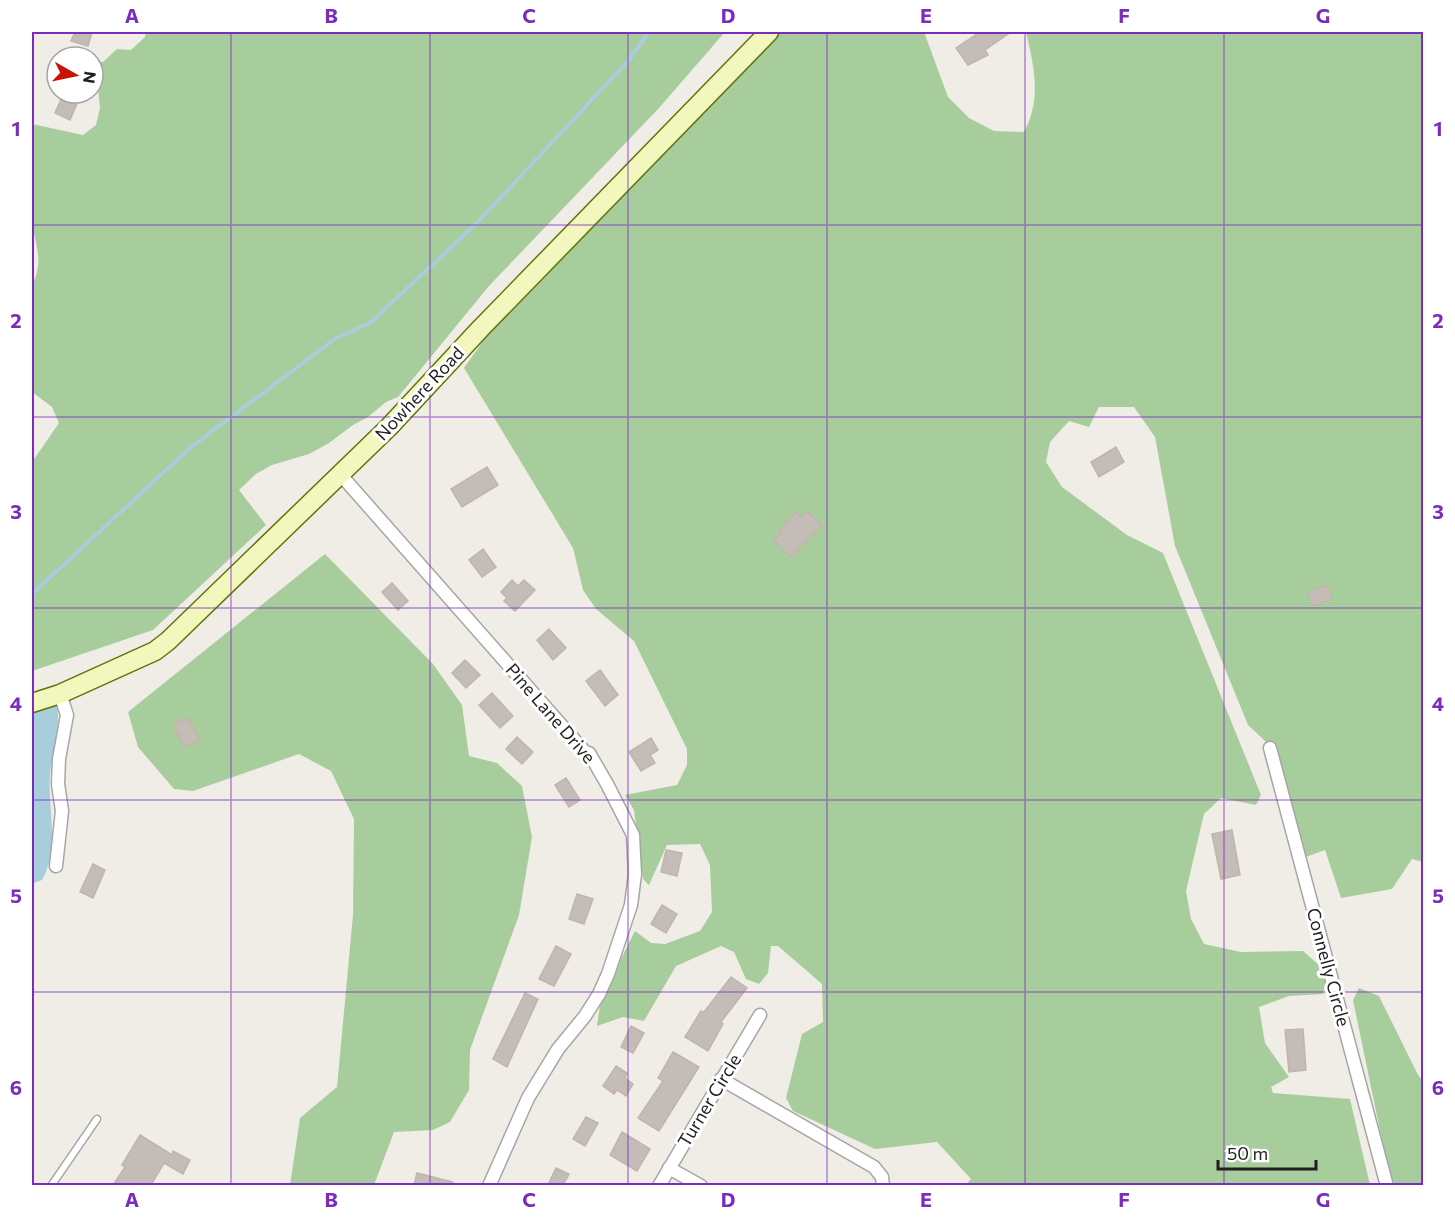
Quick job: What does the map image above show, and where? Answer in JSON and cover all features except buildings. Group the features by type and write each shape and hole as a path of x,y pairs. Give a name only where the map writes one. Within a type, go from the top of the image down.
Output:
{"street":[{"name":"Nowhere Road","path":"32,703 60,694 155,651 168,641 389,427 481,328 769,32"},
{"name":"Pine Lane Drive","path":"340,474 585,752 589,753 633,835 635,874 631,905 608,974 585,1016 558,1049 528,1098 489,1185"},
{"path":"56,866 62,811 58,784 59,759 67,715 60,694"},
{"name":"Connelly Circle","path":"1270,748 1388,1185"},
{"name":"Turner Circle","path":"659,1185 760,1015"},
{"path":"721,1079 873,1167 882,1177 883,1185"},
{"path":"669,1168 701,1185"}],"lane":[{"path":"51,1185 97,1119"}],"green space":[{"path":"146,32 725,32 659,108 489,286 398,397 386,402 368,417 309,454 272,465 256,474 239,490 266,525 153,630 32,671 32,462 59,423 52,407 32,392 32,285 38,267 38,251 31,205 32,124 83,135 96,125 100,105 105,105 105,60 117,49 131,50 145,37"},
{"path":"779,32 924,32 948,97 969,118 994,131 1024,132 1030,120 1035,95 1034,70 1026,32 1423,32 1423,862 1412,859 1392,889 1341,898 1325,850 1303,858 1278,753 1248,725 1175,546 1155,437 1134,407 1099,407 1089,427 1069,421 1050,442 1046,462 1062,487 1127,535 1163,553 1261,795 1256,805 1221,798 1204,814 1186,891 1191,919 1204,944 1241,952 1303,951 1328,973 1323,994 1289,996 1259,1007 1265,1043 1289,1077 1271,1087 1273,1093 1350,1099 1370,1185 966,1185 971,1179 937,1142 875,1149 793,1111 786,1098 802,1034 823,1022 822,984 778,946 771,946 768,973 759,984 746,979 734,952 721,946 676,966 644,1021 623,1017 597,1026 601,998 635,931 651,943 665,944 700,931 712,912 710,865 700,844 667,845 649,885 643,879 634,810 625,795 677,785 687,765 687,749 634,641 596,609 583,590 573,548 464,368 500,317 673,136"},
{"path":"325,554 433,664 462,705 469,756 497,763 522,786 532,837 519,915 470,1050 469,1090 450,1122 433,1130 394,1132 374,1185 290,1185 300,1118 337,1087 353,915 354,819 331,771 299,754 193,791 174,789 138,747 128,712"},
{"path":"1359,988 1379,996 1423,1082 1423,1185 1396,1185 1389,1174 1353,1000"}],"water":[{"path":"57,704 58,722 50,774 51,854 42,880 34,883 32,881 32,713"}],"waterway":[{"path":"32,594 191,447 336,338 370,323 475,225 629,60 649,32"}]}
